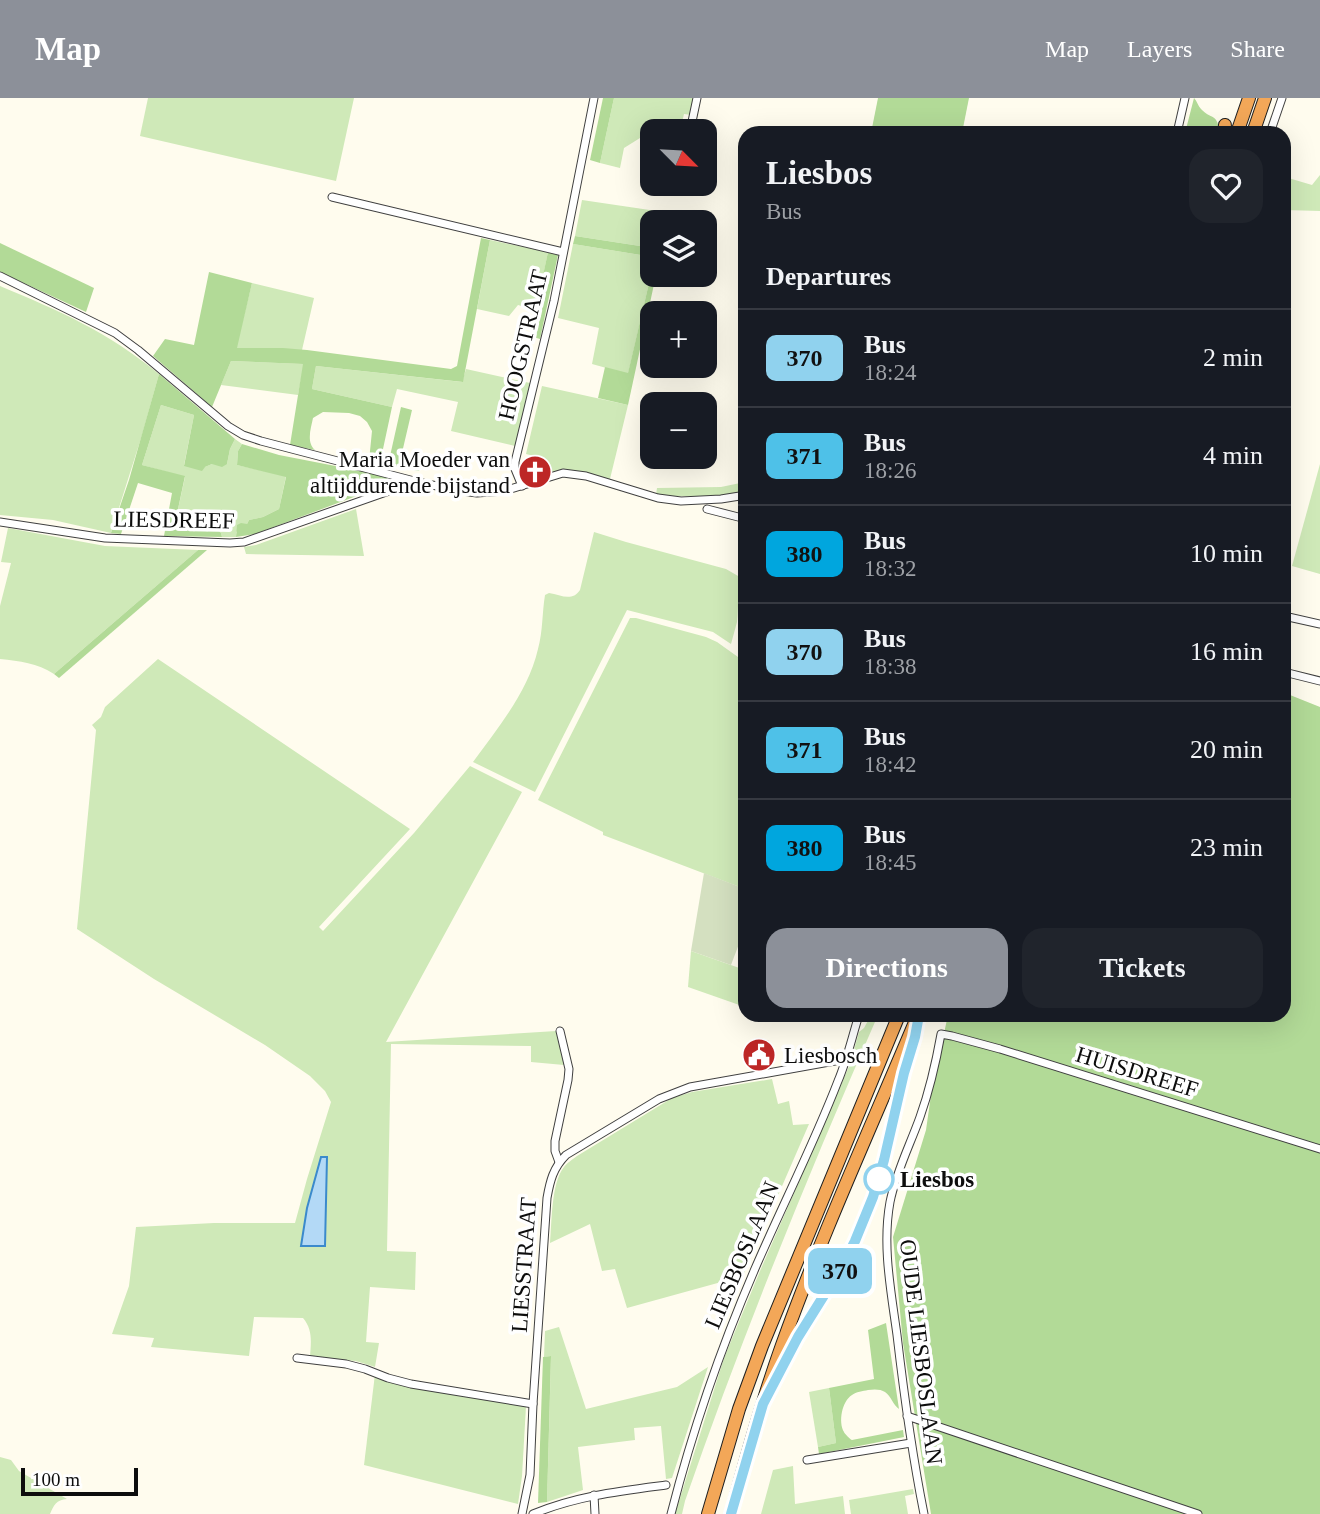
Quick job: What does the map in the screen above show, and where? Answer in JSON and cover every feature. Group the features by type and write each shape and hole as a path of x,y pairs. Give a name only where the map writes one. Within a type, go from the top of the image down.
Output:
{"highway":[{"path":"1239,126 1249,98"},
{"path":"1256,126 1265,98"},
{"path":"708,1514 735,1422 762,1346 896,1022"},
{"path":"731,1514 781,1346 915,1022"}],"street":[{"name":"HOOGSTRAAT","path":"522,486 515,469 516,462 554,301 594,98"},
{"path":"693,119 697,98"},
{"path":"1179,126 1185,98"},
{"path":"1273,126 1283,98"},
{"name":"HOOGSTRAAT","path":"332,197 563,252"},
{"path":"0,276 115,333 228,426 243,435 323,458 462,492 504,491 563,473 586,476 658,498 681,501 738,496"},
{"name":"LIESDREEF","path":"0,522 105,538 230,543 244,541 409,484 422,483"},
{"path":"707,509 738,517"},
{"path":"1291,618 1320,624"},
{"path":"1291,674 1320,681"},
{"name":"LIESBOSLAAN","path":"671,1514 707,1396 734,1320 838,1081 857,1022"},
{"path":"560,1031 569,1069 555,1141 559,1162 566,1155 659,1099 690,1087 846,1059"},
{"name":"HUISDREEF","path":"941,1034 1000,1049 1320,1149"},
{"name":"OUDE LIESBOSLAAN","path":"924,1514 907,1416 887,1263 886,1228 897,1173 933,1077 941,1034"},
{"name":"LIESSTRAAT","path":"522,1514 530,1475 547,1198 550,1178 559,1162"},
{"path":"297,1358 346,1364 411,1384 533,1404"},
{"path":"907,1416 1198,1514"},
{"path":"807,1460 911,1443"},
{"path":"533,1514 578,1498 666,1485"},
{"path":"527,1495 536,1509 545,1510"},
{"path":"594,1495 595,1514"}],"green space":[{"path":"148,98 354,98 336,181 140,136"},
{"path":"603,98 614,98 600,163 590,160"},
{"path":"614,98 695,98 691,115 684,114 683,119 640,119 640,138 624,148 620,168 600,163"},
{"path":"878,98 969,98 963,126 872,126"},
{"path":"1194,98 1201,109 1215,119 1219,126 1187,126"},
{"path":"1320,175 1320,211 1291,210 1291,179 1312,185"},
{"path":"582,200 650,210 640,210 640,246 575,236"},
{"path":"575,236 640,246 640,255 573,244"},
{"path":"481,238 490,240 463,382 316,366 312,389 392,407 380,463 369,461 372,431 367,422 360,416 349,413 323,412 313,418 310,439 315,450 290,445 303,364 231,361 212,407 153,356 165,339 194,345 209,272 252,283 237,348 307,350 451,369 457,366"},
{"path":"490,240 548,252 536,310 518,305 509,316 477,309"},
{"path":"0,243 94,288 86,312 0,272"},
{"path":"573,244 640,255 640,287 648,287 645,301 640,301 640,322 628,374 592,364 599,328 558,318"},
{"path":"548,252 558,255 540,339 530,336"},
{"path":"252,283 314,298 302,350 236,348"},
{"path":"0,286 102,334 159,374 111,533 53,520 0,515"},
{"path":"648,287 653,287 650,301 645,301"},
{"path":"640,322 640,349 628,405 598,398 605,367 628,373"},
{"path":"231,361 304,364 298,395 221,385"},
{"path":"316,366 462,382 466,369 530,383 515,446 451,431 458,402 397,389 392,407 312,389"},
{"path":"159,374 235,439 227,464 222,467 212,464 202,471 184,466 194,415 161,405 142,465 185,476 174,528 217,529 222,537 164,536 172,493 138,483 121,534 111,533"},
{"path":"542,386 628,405 609,483 568,473 543,474 546,459 526,454"},
{"path":"161,405 194,415 184,465 205,467 227,464 235,439 242,444 238,451 237,465 286,476 279,509 249,520 236,532 236,537 222,537 216,529 174,528 185,477 142,465"},
{"path":"401,407 412,410 401,457 421,466 419,471 388,465"},
{"path":"242,444 279,455 402,479 255,534 236,537 237,525 247,524 249,520 279,509 286,477 237,465 238,451"},
{"path":"1320,464 1320,574 1292,566"},
{"path":"738,483 738,493 656,495 657,488 721,487"},
{"path":"356,509 364,556 246,554 244,547"},
{"path":"8,528 105,546 198,550 54,674 35,665 0,659 0,606 11,563 1,562"},
{"path":"594,532 726,569 738,576 737,622 731,644 713,632 627,610 535,792 473,762 512,708 527,680 540,642 545,595 549,593 570,597 580,590"},
{"path":"198,550 207,550 59,678 54,674"},
{"path":"630,618 706,637 738,657 738,886 603,835 603,832 538,800"},
{"path":"158,659 410,829 319,927 323,931 414,833 470,766 522,792 386,1042 556,1031 564,1065 531,1062 531,1046 391,1044 387,1251 416,1252 415,1290 370,1287 366,1342 379,1343 375,1367 356,1361 310,1357 310,1332 303,1318 254,1317 249,1356 151,1347 154,1338 112,1334 129,1286 136,1227 295,1223 331,1102 325,1091 310,1076 265,1045 154,979 77,929 96,730 92,725 101,717 105,707","holes":["327,1157 325,1245 301,1246 307,1208 321,1158"]},
{"name":"Liesbos","path":"1291,695 1320,707 1320,1514 931,1514 903,1343 893,1237 926,1130 946,1022 1291,1022"},
{"path":"704,873 738,886 738,946 731,965 691,951"},
{"path":"691,951 738,968 738,1005 688,987"},
{"path":"867,1022 875,1022 753,1317 682,1514 675,1514 724,1358 850,1064 859,1032"},
{"path":"772,1079 778,1104 789,1101 793,1125 809,1124 743,1276 627,1308 615,1269 602,1271 590,1224 550,1243 557,1183 564,1167 574,1158 672,1098 692,1092"},
{"path":"886,1323 899,1409 883,1391 873,1389 860,1392 852,1395 846,1402 841,1423 844,1433 852,1440 903,1430 904,1437 819,1454 818,1447 836,1443 829,1388 874,1379 868,1330"},
{"path":"559,1327 586,1409 677,1387 708,1367 672,1478 666,1479 661,1426 634,1428 635,1440 578,1447 583,1490 547,1502 551,1356 544,1357 545,1331"},
{"path":"551,1356 547,1502 538,1503 543,1357"},
{"path":"375,1374 526,1406 518,1504 364,1465"},
{"path":"829,1388 836,1443 818,1447 809,1392"},
{"path":"0,1457 11,1460 19,1471 67,1499 60,1500 50,1514 0,1514"},
{"path":"793,1466 795,1504 843,1496 845,1514 761,1514 773,1470"},
{"path":"913,1489 914,1494 905,1496 908,1514 851,1514 849,1500"}],"water":[{"path":"321,1157 327,1157 325,1246 301,1246 307,1208"}],"bus line":[{"name":"370","path":"731,1514 763,1404 798,1337 841,1268 873,1197 918,1022"}],"place":[{"name":"Maria Moeder van altijddurende bijstand","path":"535,472"},
{"name":"Liesbosch","path":"759,1055"},
{"name":"Liesbos","path":"879,1179"}]}
